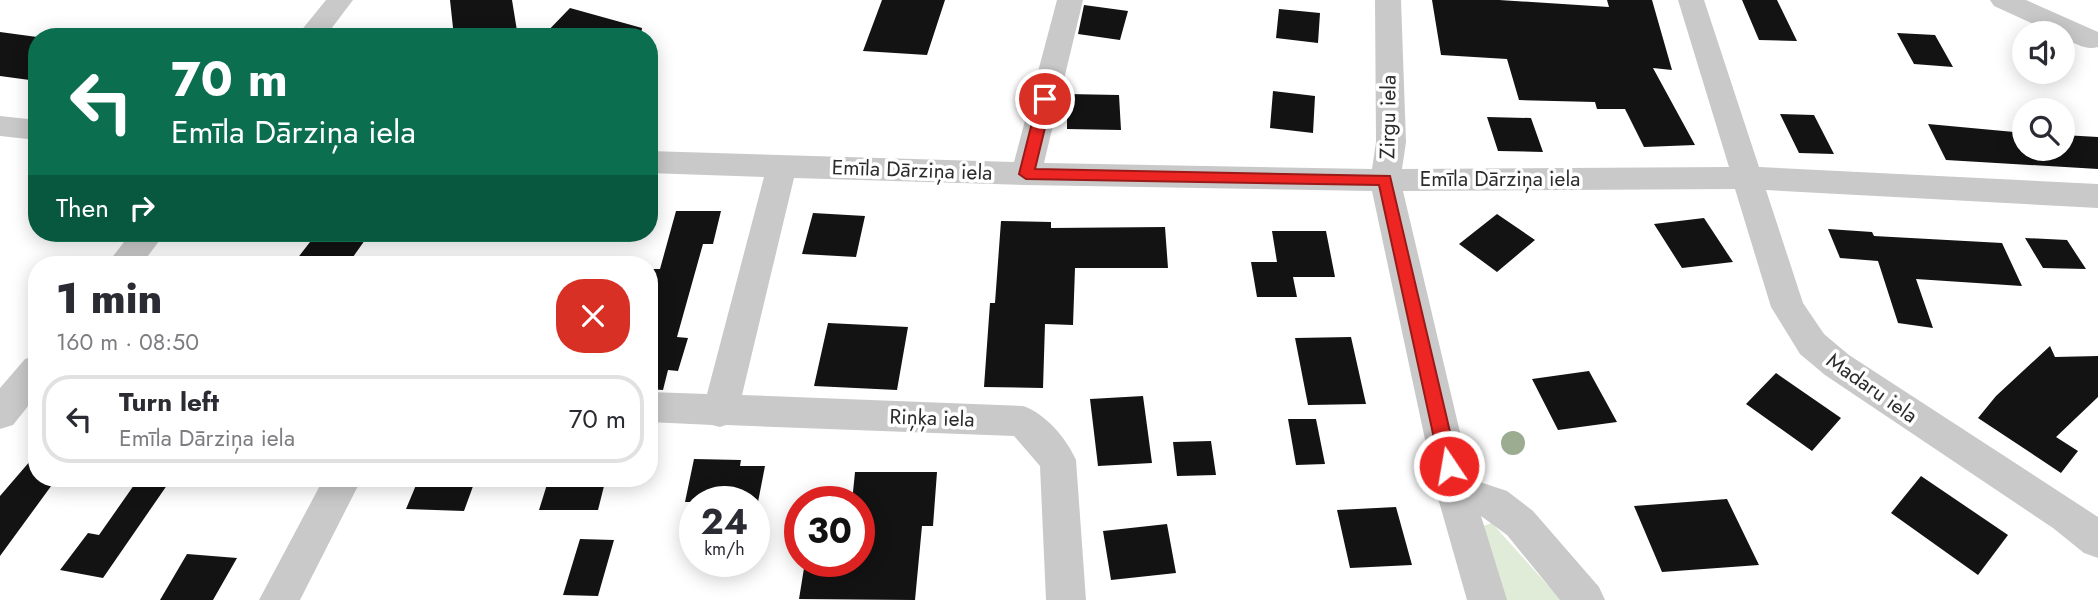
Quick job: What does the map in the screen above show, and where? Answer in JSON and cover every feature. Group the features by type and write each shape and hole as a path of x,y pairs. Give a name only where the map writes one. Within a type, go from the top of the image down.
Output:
{"street":[{"path":"317,28 340,0"},
{"path":"1026,174 1070,0"},
{"name":"Zirgu iela","path":"1388,0 1391,142 1385,180 1455,491 1487,600"},
{"name":"Madaru iela","path":"1692,0 1788,307 1812,344 1837,365 2066,516 2098,540"},
{"path":"2003,0 2091,40"},
{"path":"0,126 28,129"},
{"name":"Emīla Dārziņa iela","path":"658,162 1026,174 1385,180 1749,178 2098,196"},
{"path":"720,412 782,166"},
{"path":"130,256 141,242"},
{"path":"0,414 28,380"},
{"name":"Riņķa iela","path":"658,409 1023,421 1058,460 1066,600"},
{"path":"279,600 338,487"},
{"path":"1455,491 1494,503 1520,523 1585,600"}],"green space":[{"path":"1492,523 1561,600 1502,600 1477,528"}],"building":[{"path":"450,0 512,0 517,28 453,28"},
{"path":"882,0 945,0 927,55 863,51"},
{"path":"1432,0 1499,0 1609,7 1607,0 1652,0 1672,70 1653,68 1695,145 1644,147 1625,109 1597,109 1595,102 1519,100 1507,59 1441,55"},
{"path":"1742,0 1777,0 1797,41 1759,40"},
{"path":"1084,5 1128,11 1120,40 1078,34"},
{"path":"570,8 642,28 551,28"},
{"path":"1279,9 1320,13 1318,43 1276,38"},
{"path":"0,32 28,36 28,80 0,76"},
{"path":"1897,33 1935,35 1953,67 1914,64"},
{"path":"1273,91 1315,96 1313,133 1270,128"},
{"path":"1067,94 1119,95 1121,130 1067,129"},
{"path":"1780,114 1814,115 1834,154 1799,153"},
{"path":"1487,117 1531,118 1543,152 1498,151"},
{"path":"1928,124 2012,132 2012,161 2075,161 2075,136 2098,137 2098,169 1946,160"},
{"path":"676,211 721,211 713,244 703,244 677,337 688,338 678,371 668,370 663,390 658,390 660,269"},
{"path":"813,213 865,216 856,257 802,254"},
{"path":"1497,214 1535,240 1497,272 1459,244"},
{"path":"1704,218 1733,262 1682,268 1654,224"},
{"path":"1001,221 1051,222 1051,228 1165,227 1168,268 1075,268 1073,325 1045,324 1043,388 984,387 990,303 995,303"},
{"path":"1828,229 1872,232 1874,236 2002,243 2022,286 1916,279 1933,328 1898,323 1878,261 1840,258"},
{"path":"1272,231 1326,231 1335,277 1293,277 1297,297 1257,297 1251,262 1277,262"},
{"path":"2025,238 2067,240 2086,269 2043,268"},
{"path":"310,242 364,242 354,256 299,256"},
{"path":"828,323 908,327 897,390 814,386"},
{"path":"1351,337 1366,404 1308,405 1295,338"},
{"path":"2050,346 2055,357 2098,356 2098,397 2056,437 2078,451 2061,473 1978,418 1996,396"},
{"path":"1589,371 1617,422 1558,430 1532,379"},
{"path":"1776,373 1841,418 1812,451 1746,404"},
{"path":"1143,396 1152,463 1098,466 1090,399"},
{"path":"1288,419 1316,419 1325,464 1296,465"},
{"path":"1211,441 1216,475 1177,476 1173,442"},
{"path":"694,459 741,460 740,466 765,466 761,486 688,486"},
{"path":"28,463 28,487 50,487 0,556 0,496"},
{"path":"855,472 937,472 933,526 922,526 915,600 799,599 803,577 875,577 875,486 854,486"},
{"path":"1921,476 2008,535 1978,575 1891,513"},
{"path":"133,487 166,487 103,578 60,570 88,533 99,535"},
{"path":"415,487 473,487 464,511 406,509"},
{"path":"546,487 604,487 598,510 539,510"},
{"path":"1727,499 1759,565 1662,572 1634,506"},
{"path":"1396,507 1412,565 1350,568 1337,510"},
{"path":"1167,524 1176,573 1111,580 1103,531"},
{"path":"580,539 614,540 598,596 563,595"},
{"path":"187,554 237,558 213,600 160,600"}],"route":[{"path":"1045,99 1026,174 1385,180 1449,466"}]}
